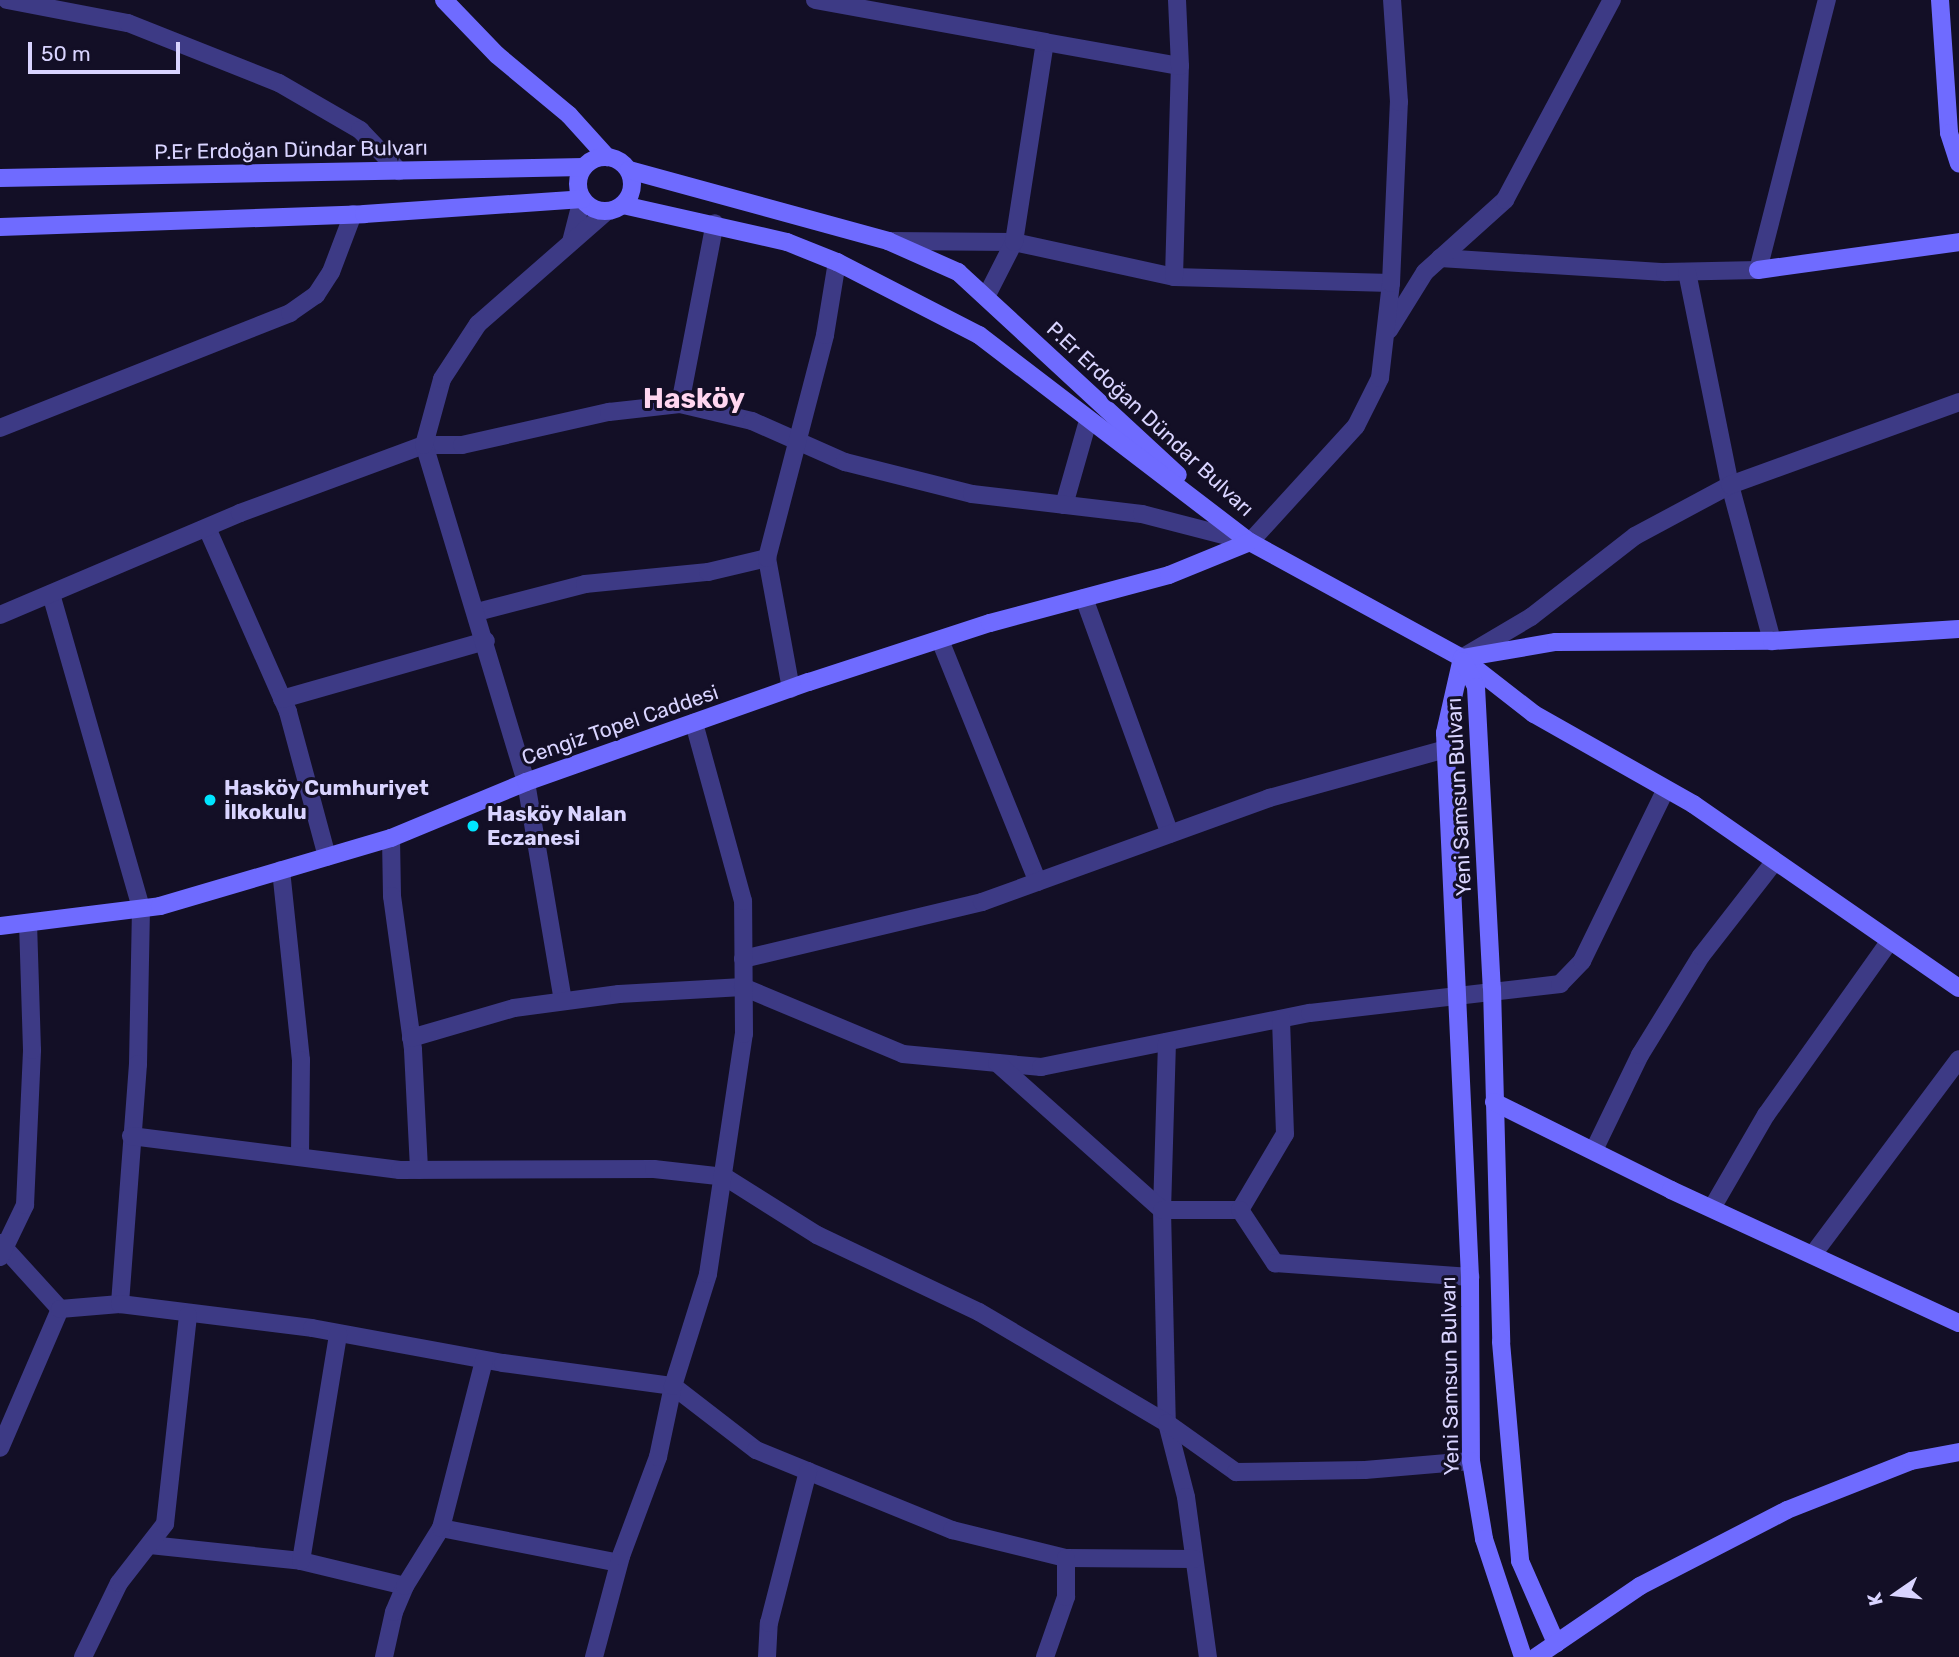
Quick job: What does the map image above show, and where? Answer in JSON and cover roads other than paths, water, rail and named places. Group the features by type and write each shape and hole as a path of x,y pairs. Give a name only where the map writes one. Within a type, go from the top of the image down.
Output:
{"main road":[{"path":"444,0 497,55 569,115 593,162"},
{"path":"1940,0 1949,133 1959,163"},
{"name":"P.Er Erdoğan Dündar Bulvarı","path":"0,178 399,171 593,162"},
{"path":"0,227 353,214 582,200 615,208 632,188 629,170 593,162"},
{"path":"582,200 578,183 593,162"},
{"name":"P.Er Erdoğan Dündar Bulvarı","path":"629,170 888,241 958,272 1250,542"},
{"name":"P.Er Erdoğan Dündar Bulvarı","path":"615,208 715,223 787,242 837,262 979,335 1088,421 1250,542"},
{"path":"1758,270 1959,242"},
{"path":"1250,542 1462,658 1534,714 1666,789 1959,988"},
{"name":"Cengiz Topel Caddesi","path":"0,926 141,908 391,838 526,782 792,688 940,640 1169,575 1250,542"},
{"path":"1462,658 1556,642 1772,641 1959,629"},
{"name":"Yeni Samsun Bulvarı","path":"1462,658 1445,733 1460,994 1470,1277 1471,1461 1484,1539 1523,1657"},
{"name":"Yeni Samsun Bulvarı","path":"1462,658 1476,687 1492,988 1501,1342 1520,1561 1556,1643"},
{"path":"1494,1102 1712,1208 1814,1253 1959,1323"},
{"path":"1536,1657 1640,1586 1787,1510 1912,1461 1959,1451"}],"street":[{"path":"7,0 128,23 279,83 360,130 399,171"},
{"path":"815,0 1180,66"},
{"path":"1174,277 1180,66 1177,0"},
{"path":"0,615 207,528 424,445 462,445 609,412 680,404 752,421 845,462 972,494 1142,514 1250,542 1356,426 1380,378 1391,283 1399,102 1392,0"},
{"path":"1385,336 1425,271 1505,200 1612,0"},
{"path":"1440,258 1687,272 1758,270 1827,0"},
{"path":"986,297 1014,242 1045,42"},
{"path":"571,242 582,200"},
{"path":"563,1001 526,782 486,641 424,445 442,379 478,324 571,242 615,208"},
{"path":"0,428 290,313 316,295 331,272 353,214"},
{"path":"680,404 715,223"},
{"path":"888,241 1014,242 1174,277 1391,283"},
{"path":"792,688 767,558 825,335 837,262"},
{"path":"1687,272 1730,485 1772,641"},
{"path":"1462,658 1531,617 1635,536 1730,485 1959,402"},
{"path":"1064,505 1088,421"},
{"path":"207,528 282,699 327,857"},
{"path":"477,612 585,584 708,572 767,558"},
{"path":"51,594 141,908 138,1064 120,1304"},
{"path":"1084,598 1170,834"},
{"path":"940,640 1038,882"},
{"path":"282,699 486,641"},
{"path":"594,1657 619,1563 658,1457 673,1386 708,1274 744,1034 743,901 694,723"},
{"path":"743,959 982,902 1269,798 1446,749"},
{"path":"411,1038 514,1008 563,1001 743,987 903,1054 1041,1067 1281,1019 1492,988 1560,984 1582,961 1666,789"},
{"path":"391,838 393,896 411,1038 419,1170"},
{"path":"1594,1150 1653,1033 1701,957 1775,861"},
{"path":"281,870 301,1060 300,1156"},
{"path":"28,923 32,1050 25,1205 2,1250 60,1310"},
{"path":"1712,1208 1766,1115 1889,942"},
{"path":"1240,1210 1285,1135 1281,1019"},
{"path":"1167,1042 1162,1210 1167,1423 1186,1497 1208,1657"},
{"path":"1814,1253 1959,1059"},
{"path":"997,1063 1162,1210 1240,1210"},
{"path":"131,1136 419,1170 653,1169 724,1177 817,1235 979,1312 1167,1423 1236,1472 1365,1470 1471,1461"},
{"path":"1240,1210 1275,1263 1470,1277"},
{"path":"60,1310 120,1304 338,1334 484,1360 673,1386 756,1450 952,1530 1066,1558 1194,1559"},
{"path":"0,1448 60,1310"},
{"path":"83,1657 119,1583 165,1524 188,1315"},
{"path":"300,1561 316,1488 338,1334"},
{"path":"384,1657 394,1612 405,1586 441,1528 484,1360"},
{"path":"767,1657 769,1623 808,1471"},
{"path":"441,1528 619,1563"},
{"path":"150,1545 300,1561 405,1586"},
{"path":"1045,1657 1066,1597 1066,1558"}],"place":[{"name":"Hasköy Cumhuriyet İlkokulu","path":"210,800"},
{"name":"Hasköy Nalan Eczanesi","path":"473,826"}],"district":[{"name":"Hasköy","path":"694,399"}]}
